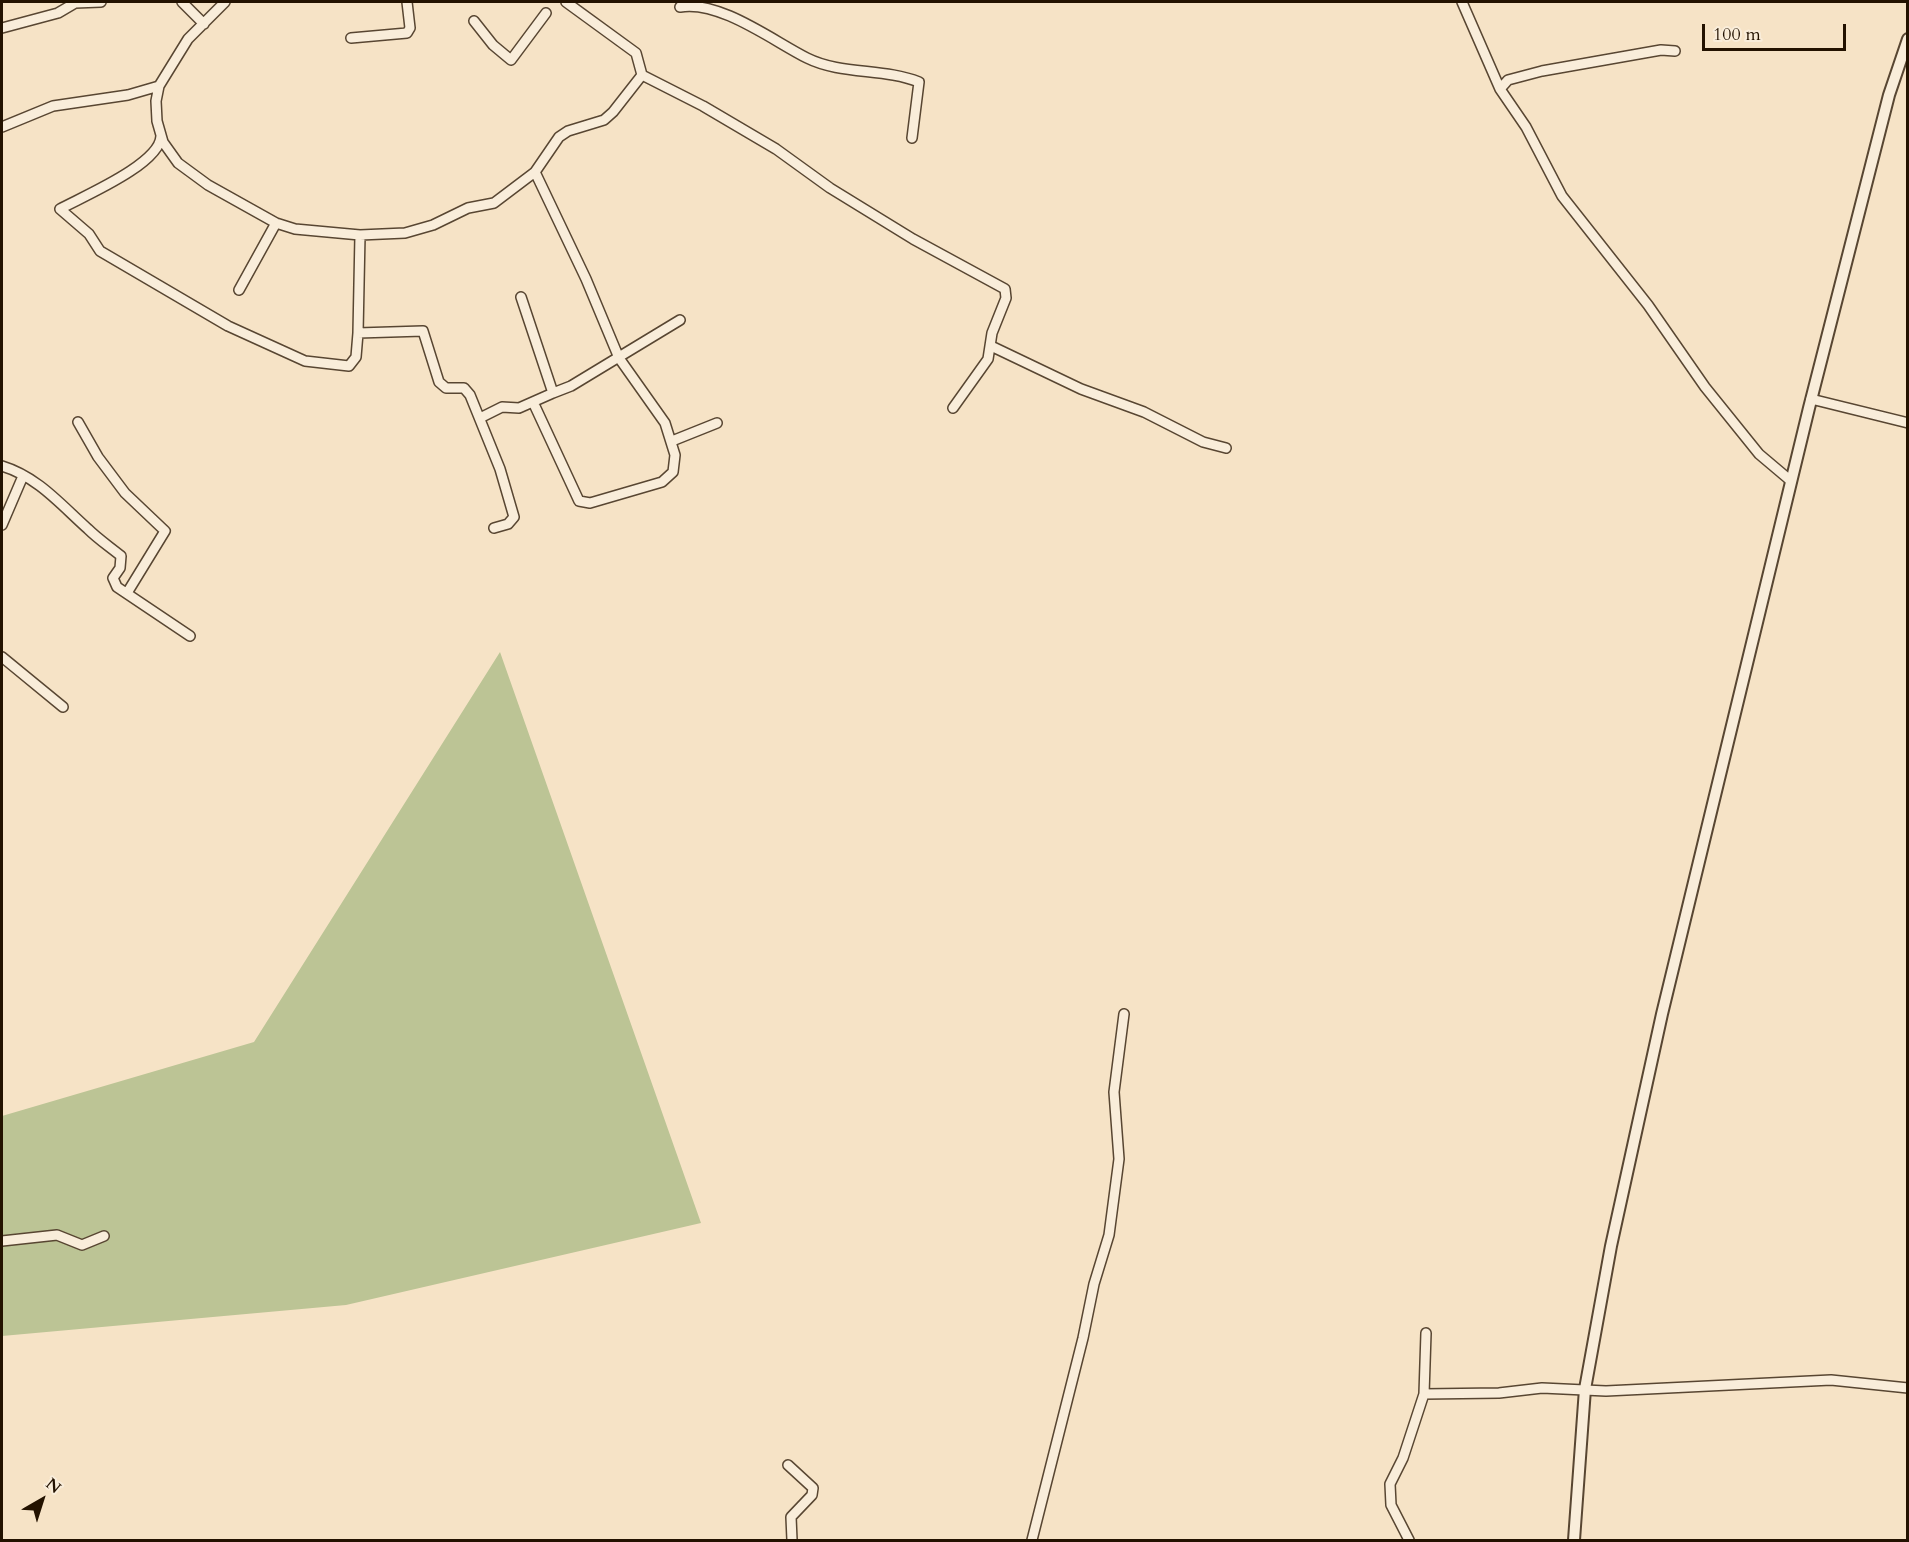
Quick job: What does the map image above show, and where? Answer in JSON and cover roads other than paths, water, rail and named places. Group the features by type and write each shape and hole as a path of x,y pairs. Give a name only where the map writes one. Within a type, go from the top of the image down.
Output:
{"street":[{"path":"2,27 58,13 74,2 101,2"},
{"path":"182,2 204,24"},
{"path":"225,2 178,52 159,86 156,101 161,144 146,162 60,209 89,234 100,251 228,326 305,361 349,366 356,357 360,235"},
{"path":"351,38 407,33 410,28 408,2"},
{"path":"566,2 636,53 642,75 703,106 776,149 830,188 913,239 1005,289 1006,298 992,333 988,359 953,408"},
{"path":"1462,2 1500,89 1526,127 1562,196 1648,304 1705,387 1759,454 1791,481"},
{"path":"682,5 707,4 760,28 810,60 832,66 884,72 919,82 912,138"},
{"path":"474,21 493,45 511,60 546,13"},
{"path":"1574,1540 1585,1389 1611,1246 1662,1014 1811,399 1889,95 1908,39"},
{"path":"1500,89 1508,80 1542,71 1660,50 1675,51"},
{"path":"161,136 178,163 192,174 276,223 312,232 360,235 405,233 433,225 468,207 494,203 535,172 559,137 568,131 603,120 627,97 642,75"},
{"path":"2,127 53,106 128,95 159,86"},
{"path":"533,402 575,497 584,503 651,485 668,478 675,465 672,441 660,412 632,380 619,358 586,279 535,172"},
{"path":"239,290 276,223"},
{"path":"521,297 553,393"},
{"path":"480,418 502,407 519,408 571,386 680,320"},
{"path":"358,333 423,332 438,382 446,387 464,388 480,418 500,469 514,517 508,524 494,528"},
{"path":"991,346 1051,376 1144,412 1203,442 1226,448"},
{"path":"1811,399 1908,423"},
{"path":"78,422 98,457 125,493 165,531 127,593"},
{"path":"672,441 717,423"},
{"path":"2,466 23,476 60,500 90,532 121,556 122,563 113,579 117,587 190,636"},
{"path":"2,525 23,476"},
{"path":"2,657 63,707"},
{"path":"1032,1540 1113,1209 1119,1159 1114,1092 1124,1014"},
{"path":"2,1242 57,1235 82,1245 104,1236"},
{"path":"1409,1540 1391,1505 1390,1484 1403,1458 1424,1394 1426,1333"},
{"path":"1424,1394 1499,1393 1542,1388 1606,1391 1831,1380 1908,1388"},
{"path":"788,1465 813,1488 812,1495 791,1517 792,1540"}]}
